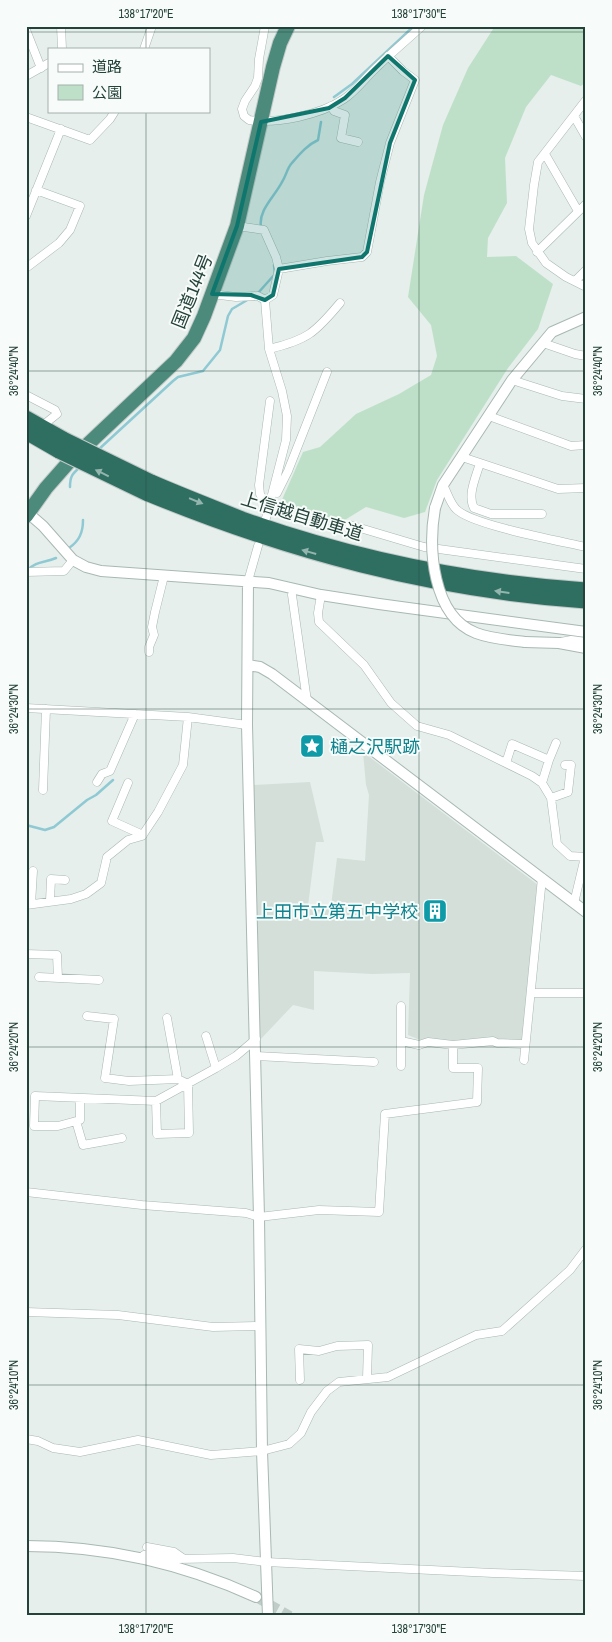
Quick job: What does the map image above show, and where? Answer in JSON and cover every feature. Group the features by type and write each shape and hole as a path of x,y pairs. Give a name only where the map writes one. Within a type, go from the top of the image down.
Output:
{"highway":[{"name":"国道144号","path":"27,514 51,481 68,463 181,355 194,338 238,226 273,67 280,43 288,26"},
{"name":"上信越自動車道","path":"26,418 62,445"},
{"name":"上信越自動車道","path":"26,432 62,445 242,531 387,572 479,589 586,601"},
{"name":"上信越自動車道","path":"149,488 337,548 379,558 479,578 586,590"}],"street":[{"path":"61,26 62,48"},
{"path":"144,48 152,26"},
{"path":"264,26 256,86 244,101 242,109 244,116 249,120 260,122 292,118 332,106 345,98 422,26"},
{"path":"26,30 41,68"},
{"path":"279,269 362,257 367,252 380,182 390,144 415,80 388,56"},
{"path":"26,76 48,64"},
{"path":"586,100 538,162 529,228 532,243 546,263 566,277 586,287"},
{"path":"332,106 334,112 345,115 341,138 358,142"},
{"path":"26,117 90,140 114,112"},
{"path":"574,116 586,137"},
{"path":"26,216 61,129"},
{"path":"545,154 578,212"},
{"path":"26,268 59,243 70,230 80,206 36,190"},
{"path":"537,252 586,204"},
{"path":"212,294 258,297 273,295 279,269 262,230 238,226"},
{"path":"575,281 586,270"},
{"path":"258,297 268,349 282,391 287,416 286,440 266,518"},
{"path":"268,349 298,341 308,335 318,328 340,303"},
{"path":"586,317 552,332 512,380 443,485 435,508 433,538 438,587 443,601 453,618 464,626 476,633 496,638 525,642 559,643 586,648"},
{"path":"544,343 586,356"},
{"path":"269,509 288,471 327,372"},
{"path":"512,380 562,396 586,399"},
{"path":"26,395 55,410 57,414 47,422"},
{"path":"269,509 260,494 259,485 270,401"},
{"path":"489,416 571,446 586,445"},
{"path":"462,457 558,489 586,488"},
{"path":"480,463 472,488 471,502 474,508 491,514 542,514"},
{"path":"443,485 455,509 468,516 511,530 586,547"},
{"path":"27,514 43,526 73,560 86,568 101,571 269,583 321,595 586,632"},
{"path":"350,526 424,547 586,569"},
{"path":"258,546 248,581 247,725 256,1039 262,1450 268,1616"},
{"path":"28,572 64,571 73,560"},
{"path":"149,652 154,635 152,627 154,612 164,576"},
{"path":"292,595 307,701"},
{"path":"321,595 318,613 319,622 364,665 391,703 417,726 449,735 506,763 542,784 551,798 558,844 570,856 585,857 574,904"},
{"path":"559,643 571,640 586,642"},
{"path":"248,665 260,667 272,674 586,912"},
{"path":"26,708 188,717 247,725"},
{"path":"43,790 46,709"},
{"path":"97,782 102,774 110,771 135,714"},
{"path":"32,871 29,904 71,899 86,894 101,882 108,857 128,840 143,835 158,812 183,765 188,717"},
{"path":"542,784 556,743"},
{"path":"506,763 512,744 549,760"},
{"path":"551,798 568,792 571,765 565,765"},
{"path":"128,783 112,821 143,835"},
{"path":"524,1060 542,878"},
{"path":"50,901 51,879 65,880"},
{"path":"26,954 57,956 58,978"},
{"path":"39,977 99,980"},
{"path":"531,993 586,993"},
{"path":"401,1006 401,1066"},
{"path":"87,1016 114,1019 105,1078 129,1081 178,1079 188,1084"},
{"path":"166,1018 178,1079"},
{"path":"206,1036 216,1068"},
{"path":"80,1098 80,1120 58,1126 34,1126 35,1096 156,1101 236,1056 256,1039"},
{"path":"401,1040 419,1044 428,1042 453,1045 493,1042 525,1044"},
{"path":"26,1192 142,1205 246,1213 259,1216 319,1210 379,1212 385,1114 477,1102 478,1068 453,1068 453,1045"},
{"path":"256,1056 374,1062"},
{"path":"156,1101 157,1134 189,1133 188,1084"},
{"path":"76,1122 83,1145 122,1138"},
{"path":"26,1439 38,1441 53,1448 80,1452 138,1440 211,1455 262,1450 289,1444 301,1432 311,1412 327,1391 339,1382 388,1377 476,1335 502,1331 570,1270 586,1249"},
{"path":"26,1312 118,1315 213,1327 260,1326"},
{"path":"300,1380 299,1349 319,1351 336,1346 368,1345 367,1378"},
{"path":"26,1546 77,1549 141,1559 207,1578 256,1597"},
{"path":"147,1547 174,1552 184,1559"},
{"path":"141,1559 144,1555 150,1554 184,1559 233,1558 266,1562 586,1576"}],"highlighted area":[{"path":"388,56 415,80 390,143 367,252 362,257 279,269 273,295 265,300 251,295 212,294 237,226 261,122 329,108 345,98"}],"shaded area":[{"name":"上田市立第五中学校","path":"363,752 538,885 523,1041 496,1039 447,1043 430,1039 420,1040 408,1035 410,973 372,974 314,971 314,1010 293,1005 259,1041 253,785 310,782 324,842 316,842 308,906 331,906 337,858 365,861 369,795 366,785"}],"green space":[{"path":"495,26 586,26 586,82 581,86 551,75 526,107 505,158 507,203 488,238 487,257 516,256 553,284 538,329 508,368 437,480 425,512 404,518 366,507 335,526 311,524 281,502 303,452 320,447 356,414 399,394 431,375 437,356 431,325 408,297 424,195 443,125 468,68"}],"waterway":[{"path":"334,97 352,84 414,26"},
{"path":"261,227 264,209 290,166 307,147 318,140 321,122"},
{"path":"258,293 275,274 274,265"},
{"path":"98,450 178,377 203,371 220,350 228,316 232,309 249,299"},
{"path":"70,487 72,476 79,468"},
{"path":"69,548 80,536 83,520"},
{"path":"28,570 37,564 56,558"},
{"path":"26,825 45,830 54,827 113,780"}],"tunnel":[{"path":"256,1597 290,1616"}],"place":[{"name":"樋之沢駅跡","path":"312,746"},
{"name":"上田市立第五中学校","path":"435,911"}]}
